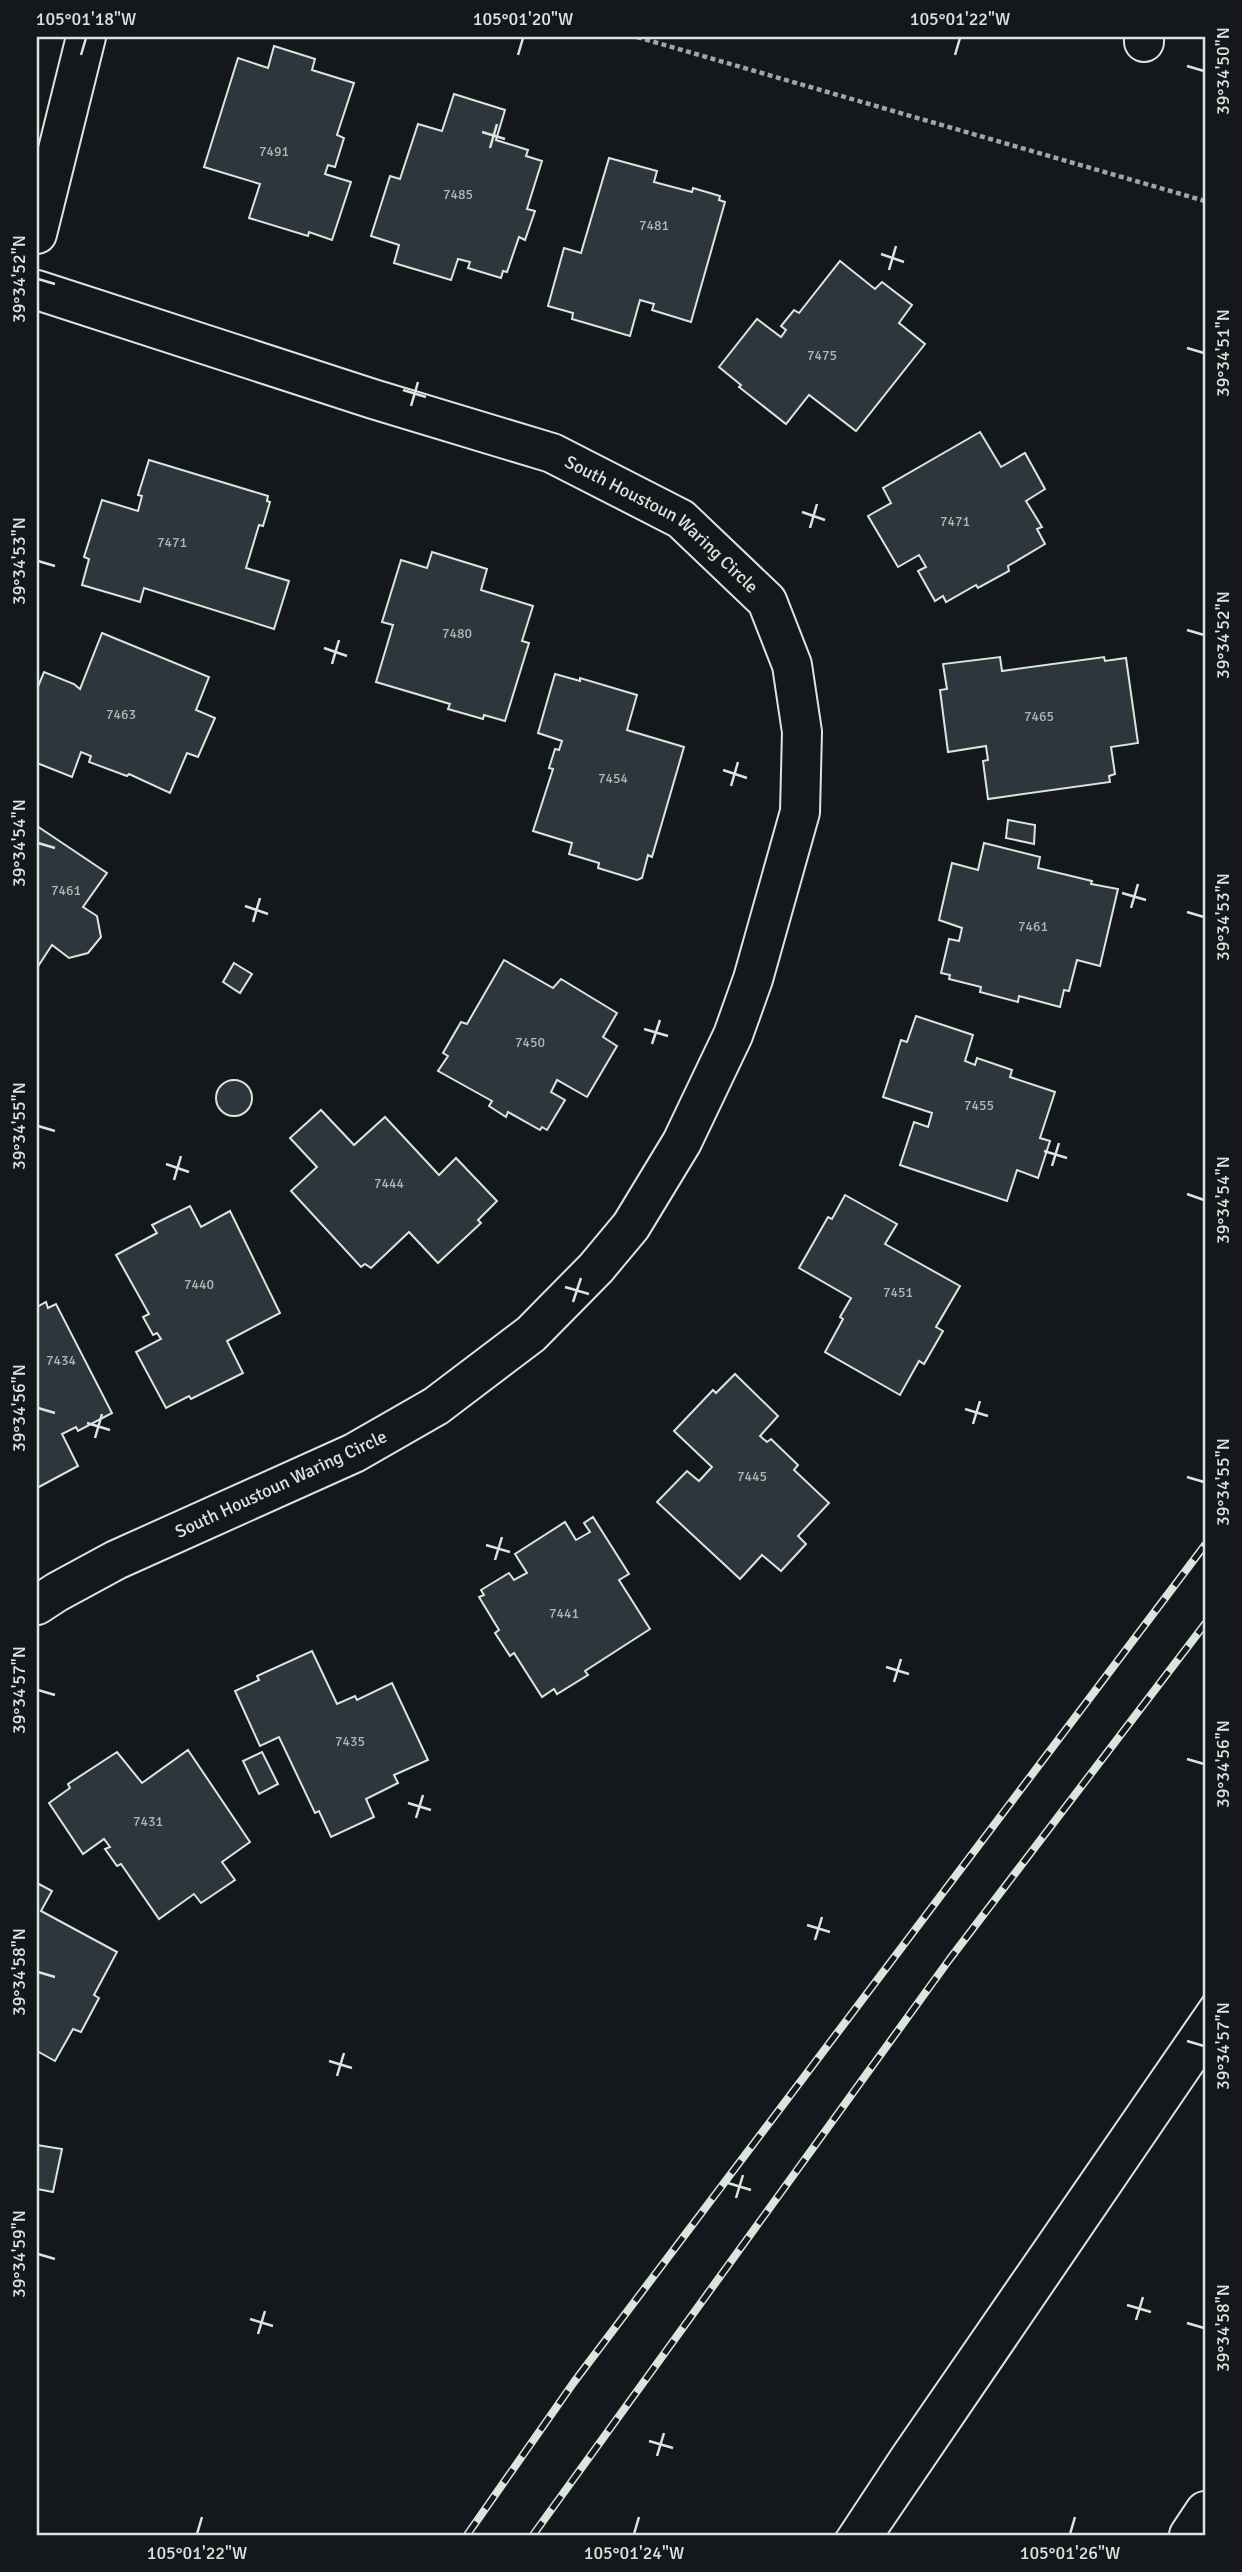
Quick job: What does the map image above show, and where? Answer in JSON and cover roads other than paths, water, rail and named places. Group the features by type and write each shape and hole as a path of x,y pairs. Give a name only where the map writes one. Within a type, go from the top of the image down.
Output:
{"main road":[{"path":"37,234 86,37"},
{"name":"South Houstoun Waring Circle","path":"37,290 552,453 681,519 767,601 792,665 802,732 800,812 753,979 733,1035 682,1142 631,1226 596,1268 531,1335 436,1406 354,1453 117,1560 37,1605"},
{"path":"1189,2535 1205,2511"}],"tram line":[{"path":"835,2535 1205,1994"},
{"path":"887,2535 1205,2068"}],"railway":[{"path":"467,2535 574,2382 1205,1545"},
{"path":"533,2535 949,1960 1205,1624"}]}
